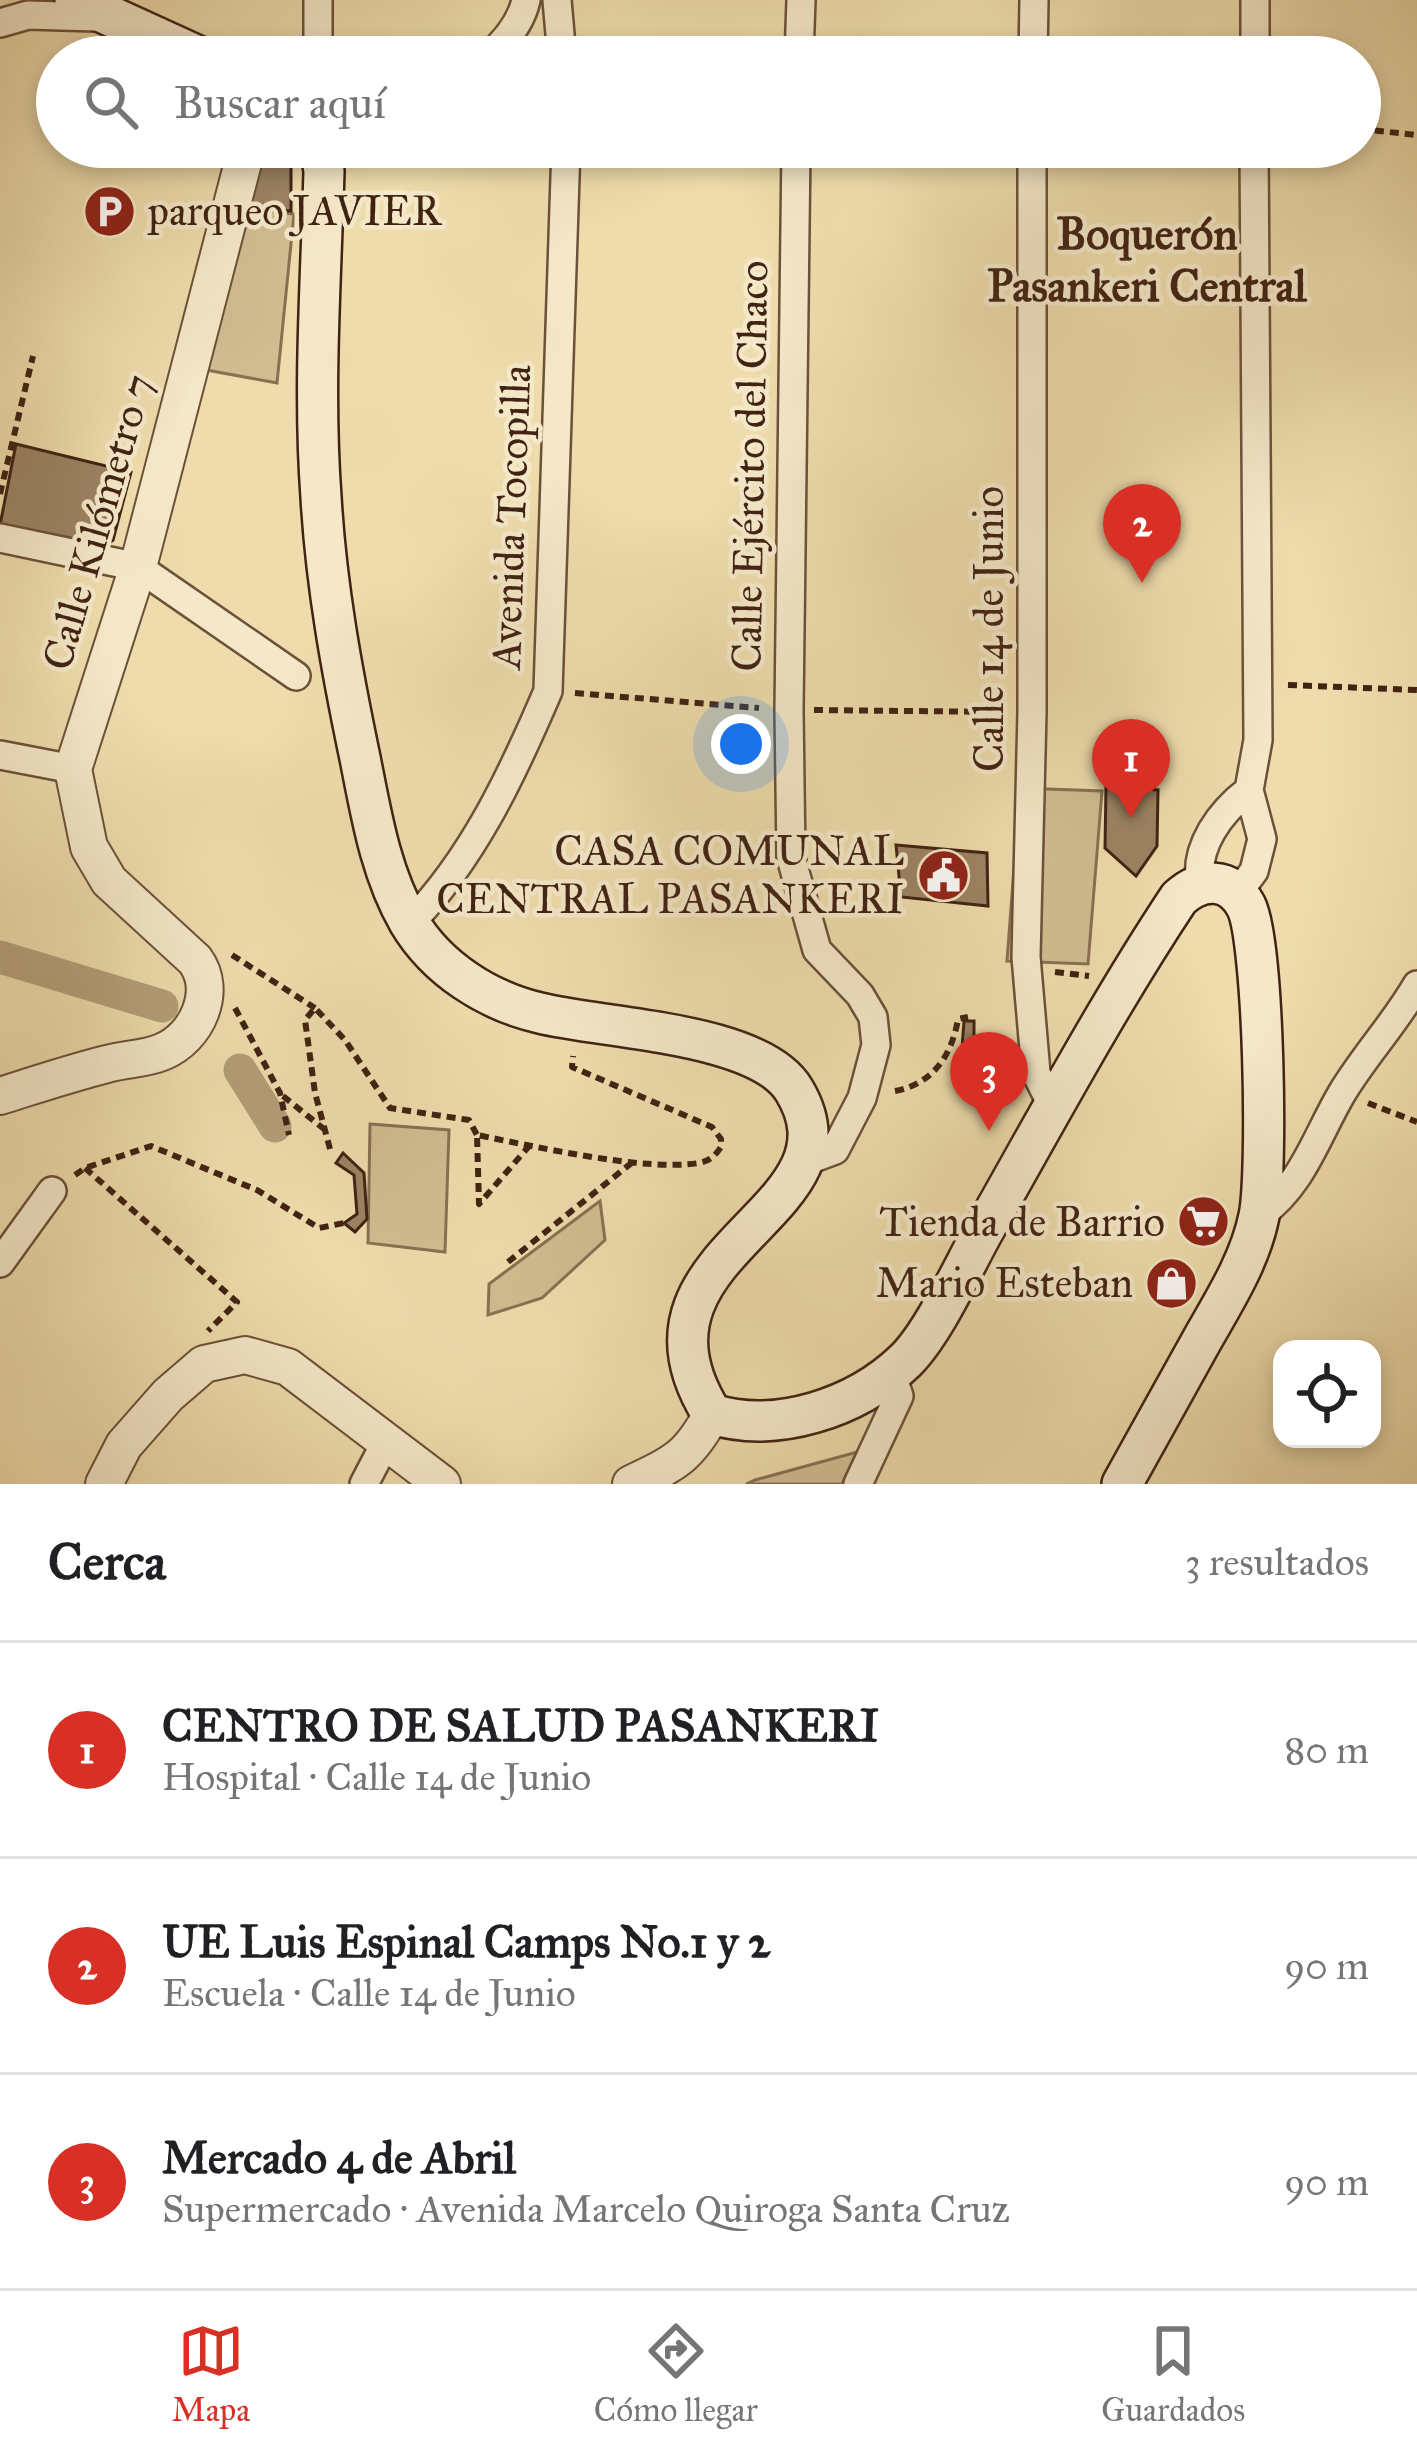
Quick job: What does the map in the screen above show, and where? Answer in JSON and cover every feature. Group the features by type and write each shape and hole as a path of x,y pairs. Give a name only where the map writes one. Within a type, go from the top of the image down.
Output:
{"main road":[{"path":"75,0 151,36"},
{"path":"324,168 319,374 323,519 342,670 378,847 410,923 453,971 479,991 520,1009 714,1042 752,1056 795,1090 807,1123 803,1162 774,1208 707,1276 694,1307 687,1331 688,1352 694,1386 712,1414 741,1423 800,1416 853,1397 908,1359 1122,985 1179,898 1218,889 1252,922 1264,1147 1259,1216 1241,1270 1122,1484"}],"street":[{"path":"318,0 318,36"},
{"path":"508,36 526,0"},
{"path":"557,0 560,36"},
{"path":"800,36 801,0"},
{"path":"1033,36 1034,0"},
{"path":"1255,36 1256,0"},
{"path":"0,22 28,15 111,19"},
{"name":"Calle Kilómetro 7","path":"206,994 196,960 109,881 89,847 73,769 138,567 242,168"},
{"name":"Avenida Tocopilla","path":"410,923 440,893 488,817 548,691 565,168"},
{"name":"Calle Ejército del Chaco","path":"796,168 791,858 817,950 860,994 873,1017 876,1045 862,1098 835,1150 803,1162"},
{"name":"Calle 14 de Junio","path":"1032,168 1032,712 1026,957 1036,1072 1053,1107"},
{"path":"1249,790 1229,805 1200,859 1218,889 1254,872 1262,839 1249,790 1258,740 1254,168"},
{"path":"0,538 138,567 296,676"},
{"path":"0,755 73,769"},
{"path":"1259,1216 1282,1200 1342,1092 1417,985"},
{"path":"0,1096 163,1052 184,1038 206,994"},
{"path":"0,1263 52,1191"},
{"path":"104,1484 124,1445 169,1395 204,1364 245,1355 288,1367 442,1484"},
{"path":"858,1484 899,1396 891,1372"},
{"path":"631,1484 694,1448 712,1414"},
{"path":"364,1484 387,1440"}],"path":[{"path":"1381,131 1417,135"},
{"path":"0,494 33,356"},
{"path":"1255,683 1417,690"},
{"path":"206,994 225,989 280,1094 289,1135"},
{"path":"330,1149 315,1093 305,1020 315,1008 345,1040 390,1108 469,1120 477,1135 479,1204 530,1145"},
{"path":"862,1098 924,1082 953,1049 958,1019 968,1017"},
{"path":"477,1135 634,1161 704,1162 716,1156 722,1139 712,1126 572,1066 576,1022"},
{"path":"1342,1092 1417,1123"},
{"path":"280,1094 325,1129"},
{"path":"204,1364 208,1327 237,1303 85,1168 152,1146 257,1190 319,1228 344,1223"},
{"path":"508,1262 634,1161"}],"shaded area":[{"path":"215,205 294,214 277,383 174,364"},
{"path":"1020,788 1102,791 1088,964 1007,961"},
{"path":"370,1124 449,1130 445,1252 368,1243"},
{"path":"600,1201 605,1240 542,1298 488,1315 489,1284"},
{"path":"857,1452 842,1484 746,1484 755,1480"}],"building":[{"path":"258,168 291,168 291,211 245,206"},
{"path":"16,444 131,472 113,540 101,549 0,525"},
{"path":"1106,786 1158,790 1157,846 1136,876 1105,848"},
{"name":"CASA COMUNAL CENTRAL PASANKERI","path":"896,845 987,853 988,906 901,897"},
{"path":"964,1021 974,1021 974,1046 962,1048"},
{"path":"343,1153 364,1173 367,1219 355,1232 344,1223 357,1214 354,1175 336,1163"}],"waterway":[{"path":"0,957 162,1006"},
{"path":"240,1070 275,1126"}],"place":[{"name":"parqueo JAVIER","path":"109,211"},
{"name":"UE Luis Espinal Camps No.1 y 2","path":"1142,583"},
{"name":"CENTRO DE SALUD PASANKERI","path":"1131,818"},
{"name":"CASA COMUNAL CENTRAL PASANKERI","path":"943,875"},
{"name":"Mercado 4 de Abril","path":"989,1131"},
{"name":"Tienda de Barrio","path":"1204,1222"},
{"name":"Mario Esteban","path":"1172,1283"}],"district":[{"name":"Boquerón Pasankeri Central","path":"1147,259"}]}
